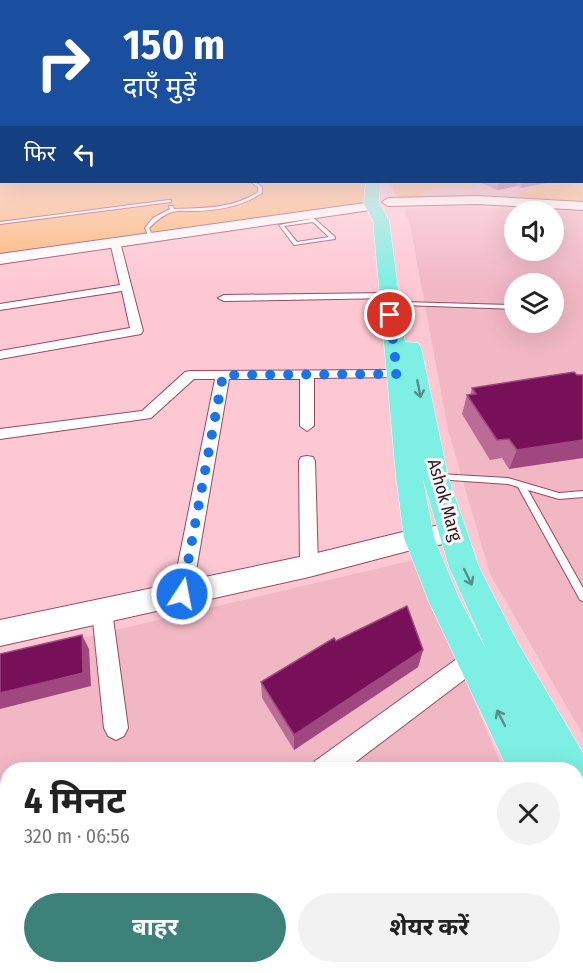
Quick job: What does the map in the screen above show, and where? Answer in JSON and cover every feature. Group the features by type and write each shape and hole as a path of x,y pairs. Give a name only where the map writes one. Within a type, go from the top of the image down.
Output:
{"main road":[{"path":"0,259 311,217 381,199 583,208"},
{"name":"Ashok Marg","path":"381,199 394,220 397,374 422,477 454,534 464,567 506,654 569,762"},
{"name":"Ashok Marg","path":"396,300 422,477 418,538 445,602 525,762"},
{"path":"0,633 309,566 418,538 454,534"}],"street":[{"path":"0,355 137,331 115,242"},
{"path":"0,307 126,287"},
{"path":"224,298 396,300"},
{"path":"307,374 307,426"},
{"path":"0,434 146,416 190,375 397,374"},
{"path":"182,594 223,375"},
{"path":"307,460 309,566"},
{"path":"102,611 116,728"},
{"path":"335,762 473,660"}],"lane":[{"path":"151,237 147,228 155,219 172,210 238,204 250,200 258,193"},
{"path":"0,223 168,199 172,210"},
{"path":"311,217 333,238 296,244 281,225 311,217"},
{"path":"396,300 504,306"},
{"path":"422,477 508,482 559,496 583,494"},
{"path":"522,486 583,597"}],"shaded area":[{"path":"0,193 369,193 368,199 347,205 0,255"},
{"path":"395,193 583,193 583,205 564,204 564,201 504,202 400,198"},
{"path":"423,193 422,198 401,197 396,194"},
{"path":"520,193 583,193 583,204 564,201 519,200 517,195"},
{"path":"449,206 504,208 504,261 564,261 564,211 583,212 583,735 490,574 448,430 409,219 405,214 405,209"},
{"path":"414,560 500,762 0,762 0,657"}],"building":[{"path":"574,372 577,375 583,375 583,440 517,450 509,439 497,440 467,395 476,394 472,388"},
{"path":"407,606 423,650 294,735 261,682 334,638 336,641"},
{"path":"82,635 83,673 0,693 0,654"}],"route":[{"path":"182,594 223,375 397,374 390,315"}]}
